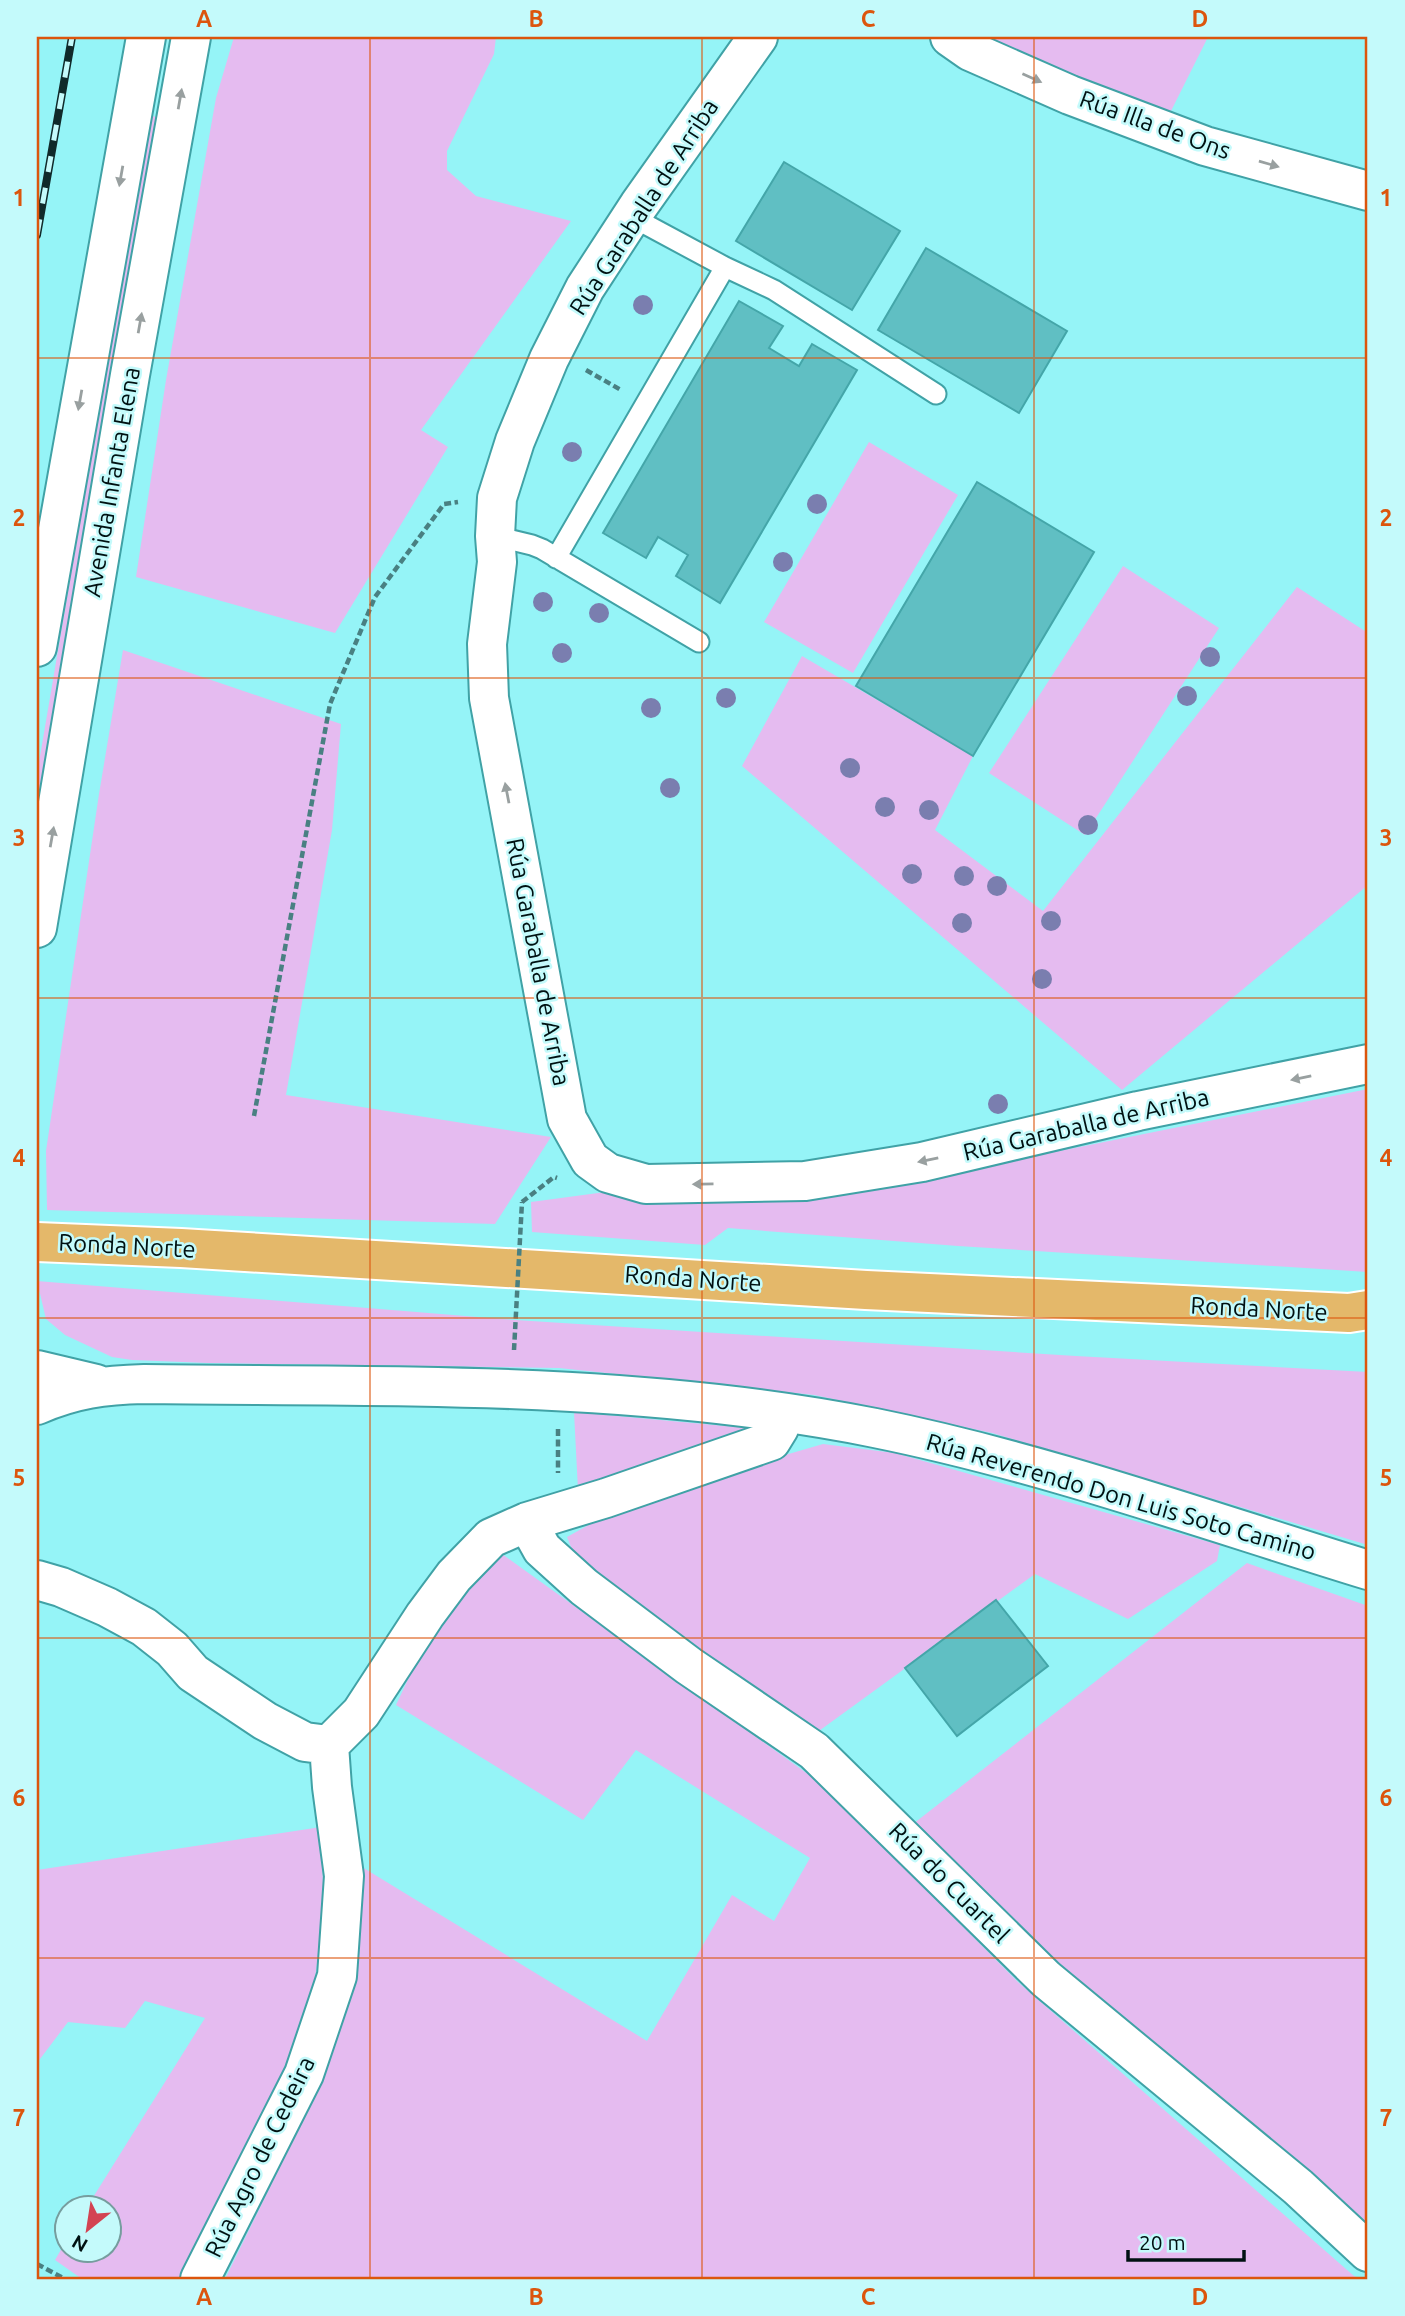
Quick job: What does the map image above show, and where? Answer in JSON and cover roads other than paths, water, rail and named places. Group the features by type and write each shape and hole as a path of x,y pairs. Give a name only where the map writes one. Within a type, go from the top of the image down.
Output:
{"highway":[{"name":"Ronda Norte","path":"37,1242 866,1290 1362,1314"}],"street":[{"name":"Avenida Infanta Elena","path":"37,647 146,37"},
{"name":"Avenida Infanta Elena","path":"37,928 130,375 191,37"},
{"name":"Rúa Garaballa de Arriba","path":"758,37 584,288 549,359 514,441 497,498 497,562 487,644 489,698 566,1119 590,1160 608,1173 646,1184 805,1181 922,1162 1138,1111 1368,1064"},
{"name":"Rúa Illa de Ons","path":"950,37 970,51 1070,95 1205,146 1368,191"},
{"path":"37,1370 102,1385"},
{"path":"37,1405 102,1385"},
{"name":"Rúa Reverendo Don Luis Soto Camino","path":"102,1385 514,1388 695,1401 784,1414 872,1427 1015,1461 1368,1570"},
{"path":"37,1580 61,1587 107,1607 144,1627 172,1649 192,1673 265,1721 305,1742 329,1745 361,1713 454,1576 491,1538 543,1517 771,1441 784,1414"},
{"name":"Rúa do Cuartel","path":"543,1517 542,1549 584,1587 689,1666 814,1752 1046,1979 1298,2187 1368,2252"},
{"name":"Rúa Agro de Cedeira","path":"200,2279 304,2074 337,1976 344,1877 329,1745"}],"lane":[{"path":"632,217 774,290 936,394"},
{"path":"556,558 725,267"},
{"path":"495,536 532,545 699,642"}],"railway":[{"path":"37,235 72,37"}]}
